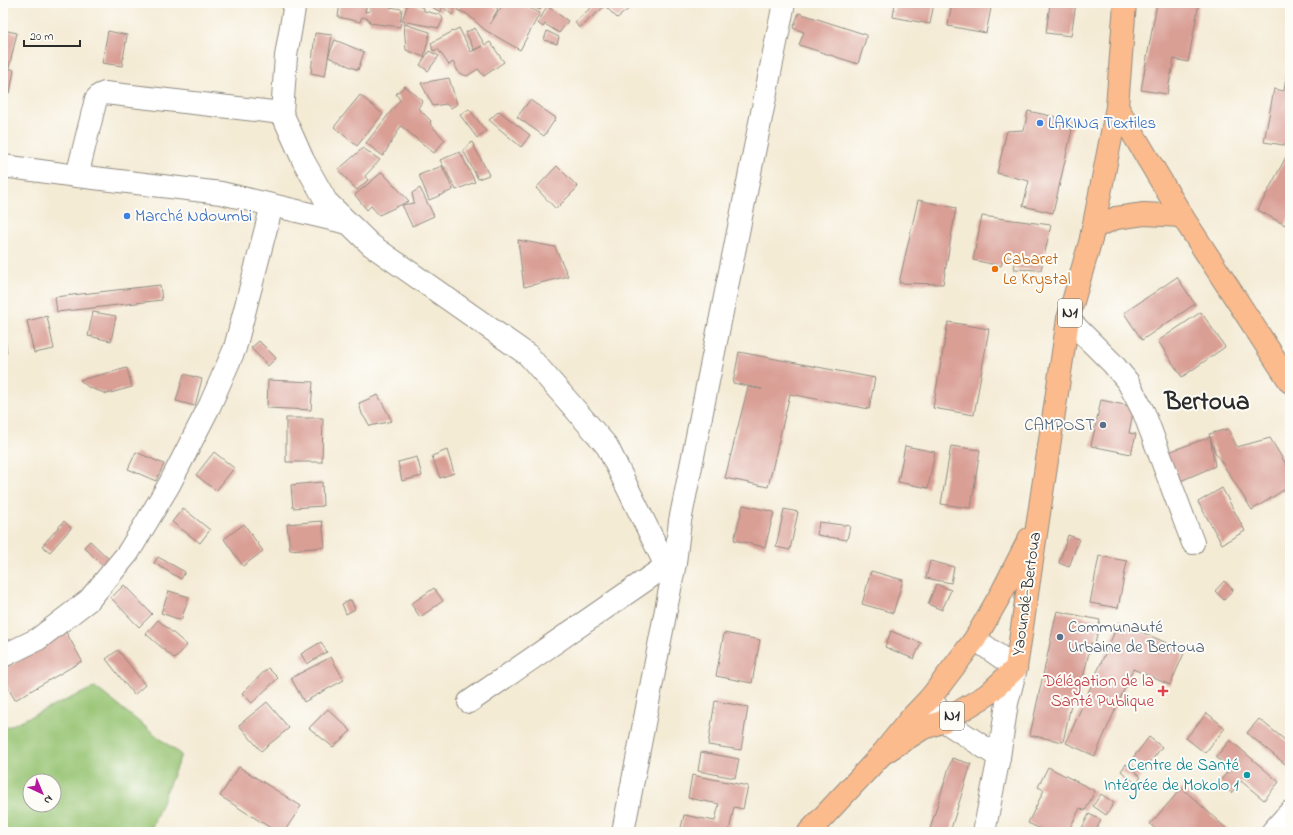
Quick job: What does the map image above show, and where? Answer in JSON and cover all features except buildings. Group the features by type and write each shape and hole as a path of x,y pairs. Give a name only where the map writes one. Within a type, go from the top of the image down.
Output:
{"main road":[{"name":"N1","path":"1117,107 1125,3"},
{"path":"1117,107 1182,216 1290,382"},
{"name":"Yaoundé-Bertoua","path":"1016,668 1068,319 1091,239 1117,107"},
{"path":"1091,239 1093,228 1116,218 1144,214 1182,216"},
{"name":"Yaoundé-Bertoua","path":"975,639 1002,592 1038,521"},
{"name":"N1","path":"809,832 882,754 911,718 931,697 975,639"},
{"name":"N1","path":"882,754 922,729 944,721 987,695 1016,668"}],"street":[{"path":"295,3 286,56 282,113 303,160 326,201 371,245 528,355 607,446 671,564"},
{"path":"623,832 671,564 784,3"},
{"path":"77,176 96,99 105,93 282,113"},
{"path":"3,166 221,193 349,223"},
{"path":"3,656 38,638 89,600 128,553 169,485 210,405 235,348 272,205"},
{"path":"1068,319 1114,364 1128,382 1144,413 1193,543"},
{"path":"469,702 671,564"},
{"path":"975,639 1016,668 1007,702 1000,757 984,832"},
{"path":"931,697 944,721 1000,757"},
{"path":"1272,832 1290,812"}],"green space":[{"path":"95,687 181,755 150,832 3,832 3,729"}],"place":[{"name":"LAKING Textiles","path":"1040,123"},
{"name":"Marché Ndoumbi","path":"127,216"},
{"name":"Cabaret Le Krystal","path":"995,269"},
{"name":"CAMPOST","path":"1103,425"},
{"name":"Communauté Urbaine de Bertoua","path":"1060,637"},
{"name":"Délégation de la Santé Publique","path":"1163,691"},
{"name":"Centre de Santé Intégrée de Mokolo 1","path":"1247,775"}],"district":[{"name":"Bertoua","path":"1207,403"}]}
